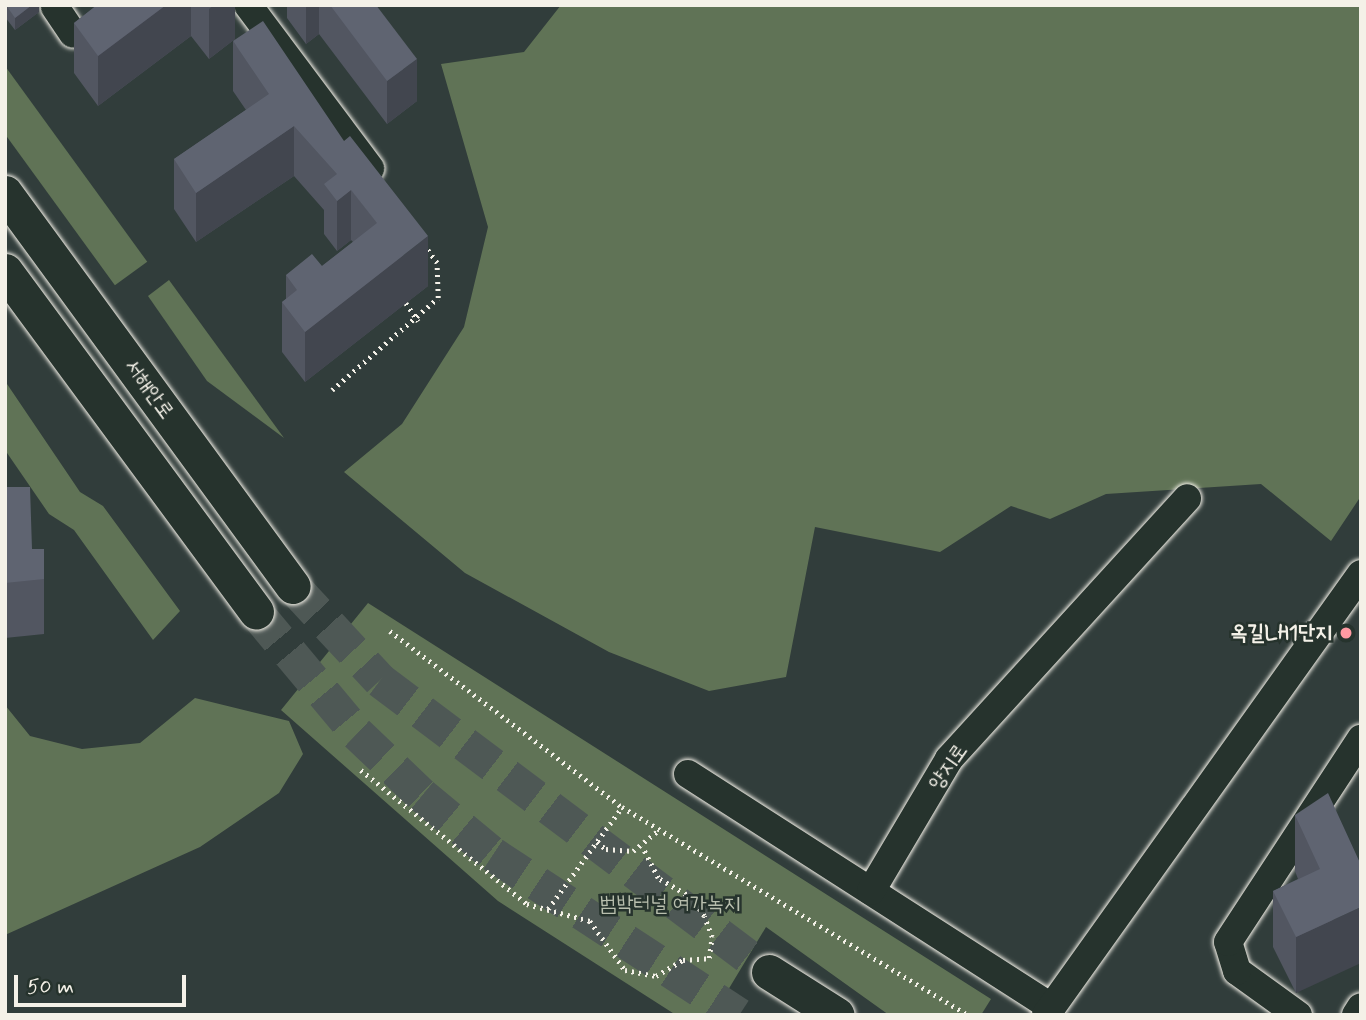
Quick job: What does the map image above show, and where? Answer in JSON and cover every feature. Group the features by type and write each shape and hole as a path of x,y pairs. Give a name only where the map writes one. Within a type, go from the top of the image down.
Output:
{"main road":[{"name":"서해안로","path":"5,193 293,586"},
{"path":"5,271 256,611"},
{"path":"769,972 837,1015"}],"street":[{"path":"248,5 375,176"},
{"path":"55,6 73,34"},
{"name":"양지로","path":"872,891 949,759 1187,498"},
{"path":"688,774 872,891 1048,1011 1361,575"},
{"path":"1298,1015 1237,971 1228,942 1361,739"},
{"path":"1356,1015 1361,1007"}],"path":[{"path":"332,390 418,321 441,285 421,240"},
{"path":"420,258 428,252"},
{"path":"406,303 418,321"},
{"path":"390,631 622,807 968,1015"},
{"path":"361,770 527,904 590,921 617,962 640,976 709,958 712,937 704,916 692,898 658,878 642,847"},
{"path":"548,909 622,807"},
{"path":"597,842 622,853 642,847 659,830"}],"green space":[{"path":"561,5 1361,5 1361,496 1331,541 1261,484 1106,494 1050,519 1011,506 940,552 815,527 786,677 709,691 609,652 465,573 344,472 402,424 464,327 488,227 441,64 524,52"},
{"path":"5,66 147,262 115,285 5,134"},
{"path":"169,280 284,438 207,381 148,296"},
{"path":"5,381 80,492 103,506 180,611 153,640 74,530 49,514 5,450"},
{"name":"범박터널 여가녹지","path":"368,603 991,999 981,1015 889,1015 766,927 713,1015 676,1015 498,901 281,710"},
{"path":"195,698 289,721 303,754 279,793 200,847 5,935 5,705 30,736 82,749 140,743"}],"building":[{"path":"6,5 32,5 15,18"},
{"path":"97,5 166,5 98,56 74,23"},
{"path":"330,5 376,5 417,59 387,81"},
{"path":"263,21 344,141 350,136 428,236 305,332 282,302 297,290 286,275 312,254 322,266 377,223 351,190 337,201 324,184 337,174 294,126 196,193 174,159 269,94 233,41"},
{"path":"5,487 30,487 32,549 44,549 44,579 5,583"},
{"path":"1328,793 1361,865 1361,907 1296,937 1273,891 1320,869 1295,815"}],"tunnel":[{"path":"293,586 380,680 769,972"},
{"path":"256,612 357,733 422,795 493,854 739,1015"}],"place":[{"name":"옥길LH1단지","path":"1346,633"}]}
